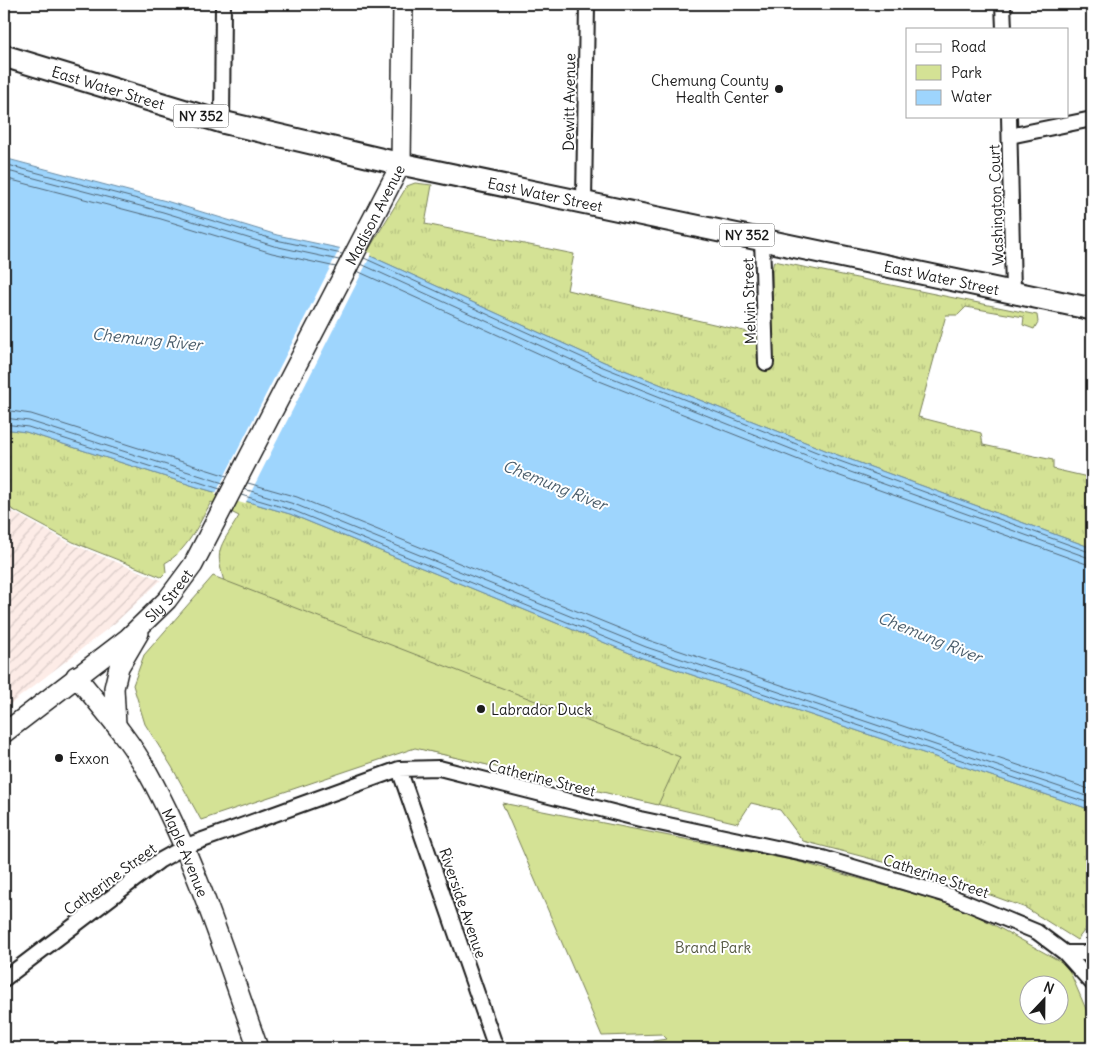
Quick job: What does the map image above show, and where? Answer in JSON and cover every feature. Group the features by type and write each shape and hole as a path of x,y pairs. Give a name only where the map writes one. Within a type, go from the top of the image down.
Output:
{"main road":[{"name":"Madison Avenue","path":"275,409 401,164 403,4"},
{"name":"East Water Street","path":"4,56 222,122 401,164 1092,309"},
{"name":"Sly Street","path":"4,733 145,623 167,600 193,565 275,409"},
{"path":"116,726 114,688 119,667 145,623"},
{"name":"Maple Avenue","path":"76,676 116,726 147,772 186,846 256,1048"}],"street":[{"path":"222,122 223,4"},
{"name":"Dewitt Avenue","path":"584,201 587,4"},
{"path":"1003,4 1004,28"},
{"name":"Washington Court","path":"1009,118 1013,292"},
{"path":"1010,136 1092,119"},
{"name":"Melvin Street","path":"762,239 766,363"},
{"name":"Catherine Street","path":"4,979 159,861 186,846 399,769 439,768 640,819 823,858 950,896 994,912 1037,932 1065,953 1092,983"},
{"name":"Riverside Avenue","path":"399,769 496,1048"},
{"path":"1065,953 1092,953"}],"shaded area":[{"path":"4,507 72,544 161,580 115,623 4,709"}],"green space":[{"path":"415,183 432,185 425,224 574,254 567,290 761,335 761,362 773,360 772,269 774,261 1037,315 1038,322 1034,329 1023,325 1024,317 966,307 958,315 946,315 918,417 981,433 983,445 1053,460 1053,469 1092,478 1092,548 835,454 604,362 366,254 407,186"},
{"path":"4,429 26,432 197,487 290,514 642,658 1092,810 1092,929 1087,927 1077,940 1026,908 941,877 803,841 780,810 751,803 738,823 424,750 226,588 220,565 220,550 226,536 239,516 211,502 197,528 180,552 165,563 166,572 161,577 73,542 4,505"},
{"path":"213,576 680,757 658,805 415,748 201,820 172,767 145,724 133,685 144,655"},
{"name":"Brand Park","path":"502,803 796,861 961,907 1067,965 1092,1023 1092,1048 648,1048 653,1041 667,1039 662,1034 602,1036"}],"water":[{"name":"Chemung River","path":"4,158 166,201 277,235 366,254 604,362 835,454 1092,548 1092,810 642,658 290,514 197,487 26,432 4,429"}],"pier":[{"path":"341,246 372,253 245,504 215,495"}],"place":[{"name":"Chemung County Health Center","path":"779,89"},
{"name":"Labrador Duck","path":"481,709"},
{"name":"Exxon","path":"59,758"}]}
